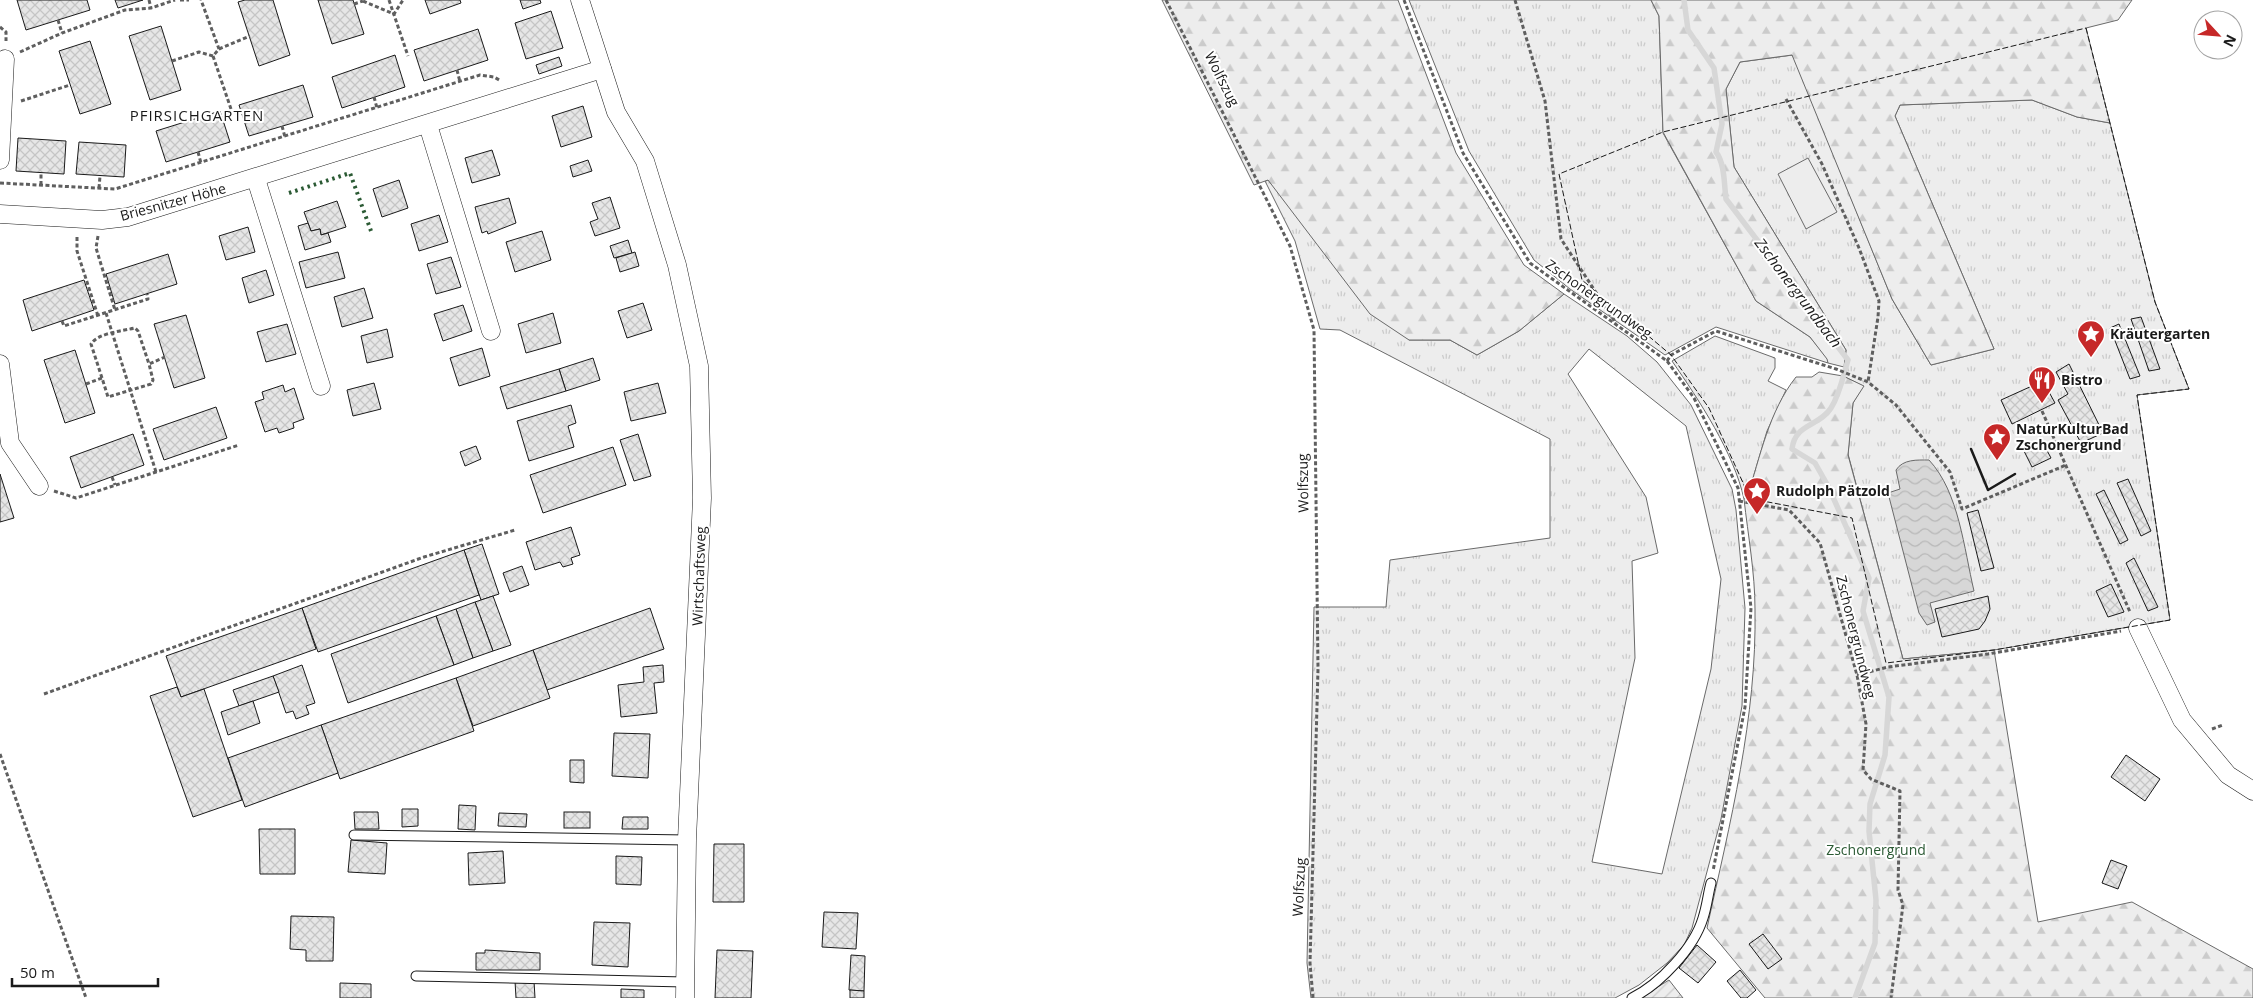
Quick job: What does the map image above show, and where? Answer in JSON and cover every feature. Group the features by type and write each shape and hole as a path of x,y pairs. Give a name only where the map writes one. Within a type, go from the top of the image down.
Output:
{"street":[{"path":"580,0 602,69"},
{"path":"0,160 5,58"},
{"name":"Briesnitzer Höhe","path":"0,214 102,220 128,217 160,209 602,69"},
{"name":"Wirtschaftsweg","path":"602,69 616,112 645,161 677,264 699,366 701,517 687,840 685,990"},
{"path":"428,125 492,332"},
{"path":"256,179 321,386"},
{"path":"0,364 10,443 39,486"},
{"path":"2138,628 2182,720 2228,775 2253,791"}],"lane":[{"path":"354,835 687,840"},
{"path":"1632,998 1645,991 1671,969 1687,946 1703,919 1710,883"},
{"path":"416,976 685,990"}],"path":[{"path":"149,0 151,8"},
{"path":"5,58 62,33 125,10 151,8 175,0"},
{"path":"180,0 189,0"},
{"path":"201,0 219,49"},
{"path":"390,0 408,56"},
{"path":"394,14 403,0"},
{"name":"Wolfszug","path":"1166,0 1290,246 1314,330 1318,669 1310,963 1313,998"},
{"name":"Zschonergrundweg","path":"1404,0 1463,153 1530,263 1666,362 1694,398 1738,488 1751,608 1745,707 1724,824 1710,883"},
{"path":"1515,0 1545,101 1561,239 1618,326"},
{"path":"354,4 363,1 394,14"},
{"path":"58,20 62,33"},
{"path":"213,56 219,49 250,36"},
{"path":"172,61 199,52 213,56"},
{"path":"213,56 232,112"},
{"path":"457,70 460,82"},
{"path":"0,183 115,189 480,75 494,77 524,94"},
{"path":"3,105 70,85"},
{"path":"374,98 377,108"},
{"path":"1786,99 1822,164 1859,248 1879,301 1868,382"},
{"path":"282,126 285,137"},
{"path":"198,152 201,163"},
{"path":"41,173 41,185"},
{"path":"99,188 100,176"},
{"path":"78,218 77,251 98,316"},
{"path":"102,220 96,248 115,310"},
{"path":"62,321 64,326 98,316 148,299 147,294"},
{"path":"106,313 156,472"},
{"path":"135,328 138,331 149,364 153,380 151,384 108,397 91,344 94,340 135,328"},
{"path":"1666,362 1671,355 1716,331 1836,369 1868,382 1896,405 1950,472 1962,509 2066,465"},
{"path":"149,364 164,358"},
{"path":"86,384 102,378"},
{"path":"1857,675 1888,667 1988,654 2138,628 2042,411"},
{"path":"39,486 76,498 239,445"},
{"path":"112,476 115,485"},
{"name":"Zschonergrundweg","path":"1739,501 1790,510 1820,543 1857,675 1866,724 1863,770 1871,779 1900,790 1898,890 1903,906 1890,998"},
{"path":"44,694 424,557 514,530"},
{"path":"0,754 86,998"}],"green space":[{"path":"1162,0 1398,0 1456,153 1524,265 1564,294 1519,331 1477,355 1450,340 1409,340 1370,314 1268,180 1254,185"},
{"path":"1409,0 1651,0 1659,16 1663,133 1756,301 1810,337 1828,359 1828,363 1716,327 1665,355 1570,289 1534,260 1469,151"},
{"path":"1651,0 2132,0 2118,20 2086,28 2110,123 2077,117 2032,100 1900,105 1895,116 1994,349 1931,365 1892,299 1792,55 1740,62 1726,89 1734,167 1846,350 1844,367 1828,363 1810,337 1756,301 1663,132 1659,16"},
{"path":"1793,55 1892,299 1931,365 1994,349 1895,116 1900,105 2032,100 2077,117 2110,123 2155,302 2189,389 2137,395 2170,620 1994,650 1903,659 1848,454 1853,403 1863,386 1843,376 1846,350 1734,167 1726,89 1740,62"},
{"path":"1808,158 1837,212 1806,229 1778,174"},
{"path":"1268,180 1409,340 1450,340 1477,355 1519,331 1564,294 1627,336 1657,362 1691,405 1732,489 1736,510 1745,608 1742,706 1721,819 1692,928 1684,945 1667,963 1639,985 1615,998 1311,998 1307,963 1314,607 1386,607 1390,560 1550,538 1550,439 1340,330 1320,329 1295,241 1265,181","holes":["1589,349 1686,426 1721,579 1711,669 1662,874 1592,862 1635,658 1632,561 1658,553 1646,497 1568,374"]},
{"path":"1715,336 1775,358 1775,368 1768,381 1786,390 1767,431 1747,498 1744,499 1739,481 1724,445 1672,361"},
{"name":"Zschonergrund","path":"1819,372 1843,376 1864,386 1853,403 1848,455 1903,659 1994,650 2038,922 2132,902 2253,969 2253,998 1765,998 1707,928 1733,809 1752,690 1755,595 1744,499 1747,498 1772,419 1787,390 1796,377 1812,377"},
{"path":"1669,980 1683,998 1640,998"}],"water":[{"path":"1929,460 1939,473 1954,504 1974,591 1930,603 1935,622 1927,625 1919,613 1888,493 1900,489 1896,470 1899,466 1911,461"}],"building":[{"path":"17,0 87,0 90,10 26,30"},
{"path":"115,0 143,0 118,8"},
{"path":"245,0 273,0 290,55 259,66 238,2"},
{"path":"318,0 353,0 364,34 332,44"},
{"path":"425,0 460,0 461,3 430,14"},
{"path":"520,0 540,0 541,3 523,9"},
{"path":"551,11 563,48 526,59 515,23"},
{"path":"161,26 181,90 150,100 129,36"},
{"path":"478,29 488,60 424,81 414,50"},
{"path":"90,41 111,104 80,114 59,51"},
{"path":"395,55 405,87 342,108 332,77"},
{"path":"559,57 562,66 539,74 536,65"},
{"path":"303,85 313,117 249,136 239,105"},
{"path":"583,106 592,137 561,147 552,116"},
{"path":"220,111 230,142 166,162 156,131"},
{"path":"18,138 66,141 64,174 16,171"},
{"path":"79,142 126,145 124,177 76,174"},
{"path":"492,150 500,175 472,183 465,158"},
{"path":"588,160 592,171 573,177 570,166"},
{"path":"399,180 408,208 382,217 373,189"},
{"path":"610,197 620,228 595,236 590,222 598,219 592,203"},
{"path":"509,198 516,223 488,234 487,231 482,233 475,207"},
{"path":"337,201 346,227 321,235 320,229 311,231 304,212"},
{"path":"439,215 448,242 419,251 411,224"},
{"path":"308,223 311,231 320,229 321,235 328,233 331,242 305,250 298,226"},
{"path":"248,227 255,252 226,260 219,236"},
{"path":"542,231 551,260 515,272 506,242"},
{"path":"628,240 632,253 614,258 610,246"},
{"path":"338,252 345,278 306,288 299,262"},
{"path":"635,252 639,266 620,272 616,258"},
{"path":"168,254 177,284 115,304 106,274"},
{"path":"451,257 461,287 436,294 427,264"},
{"path":"266,270 274,295 249,303 242,278"},
{"path":"84,280 94,310 32,331 23,300"},
{"path":"364,288 373,318 342,327 334,297"},
{"path":"643,303 652,330 627,338 618,311"},
{"path":"463,305 472,331 443,341 434,314"},
{"path":"553,313 561,343 526,353 518,324"},
{"path":"186,315 205,378 174,388 154,324"},
{"path":"2141,317 2160,369 2149,371 2131,319"},
{"path":"287,324 296,354 266,362 257,332"},
{"path":"2119,324 2140,376 2130,379 2110,328"},
{"path":"387,329 393,357 367,363 361,336"},
{"path":"482,348 490,376 459,386 450,358"},
{"path":"75,350 95,413 65,423 44,360"},
{"path":"593,358 600,380 566,391 559,369"},
{"path":"2069,364 2103,433 2081,443 2058,400 2068,394 2056,372"},
{"path":"559,369 566,391 507,409 500,387"},
{"path":"2043,381 2055,403 2012,424 2001,400"},
{"path":"374,383 381,409 353,416 347,390"},
{"path":"658,383 666,413 631,421 624,392"},
{"path":"283,385 285,392 294,388 304,419 293,423 294,428 279,433 277,428 265,432 255,402 264,399 262,392"},
{"path":"571,405 576,423 568,426 574,447 529,461 517,421"},
{"path":"216,407 227,438 164,460 153,429"},
{"path":"133,434 144,465 81,488 70,457"},
{"path":"638,434 651,476 634,481 620,440"},
{"path":"2043,443 2051,458 2032,467 2024,451"},
{"path":"476,446 481,459 465,466 460,452"},
{"path":"613,447 626,485 543,513 530,475"},
{"path":"0,474 14,518 0,522"},
{"path":"2128,479 2151,531 2141,536 2117,483"},
{"path":"2104,490 2128,540 2120,544 2096,494"},
{"path":"1978,510 1994,568 1981,571 1967,513"},
{"path":"571,527 580,555 571,558 573,564 563,567 560,562 535,570 526,542"},
{"path":"482,544 499,594 481,600 464,550"},
{"path":"464,550 479,595 318,652 302,608"},
{"path":"2134,558 2158,607 2148,611 2126,563"},
{"path":"522,566 529,585 510,592 503,573"},
{"path":"2111,584 2124,612 2108,617 2096,591"},
{"path":"493,596 511,645 493,651 475,602"},
{"path":"1988,596 1990,609 1979,629 1942,637 1935,609"},
{"path":"475,602 493,651 473,658 456,609"},
{"path":"302,608 316,649 181,697 166,656"},
{"path":"650,608 664,649 547,690 533,650"},
{"path":"456,609 473,658 454,665 436,616"},
{"path":"436,616 454,665 348,703 331,654"},
{"path":"533,650 550,698 473,726 456,678"},
{"path":"302,665 315,703 306,706 309,714 296,719 293,711 286,713 273,676"},
{"path":"663,665 664,682 654,683 657,713 621,717 618,685 644,682 643,667"},
{"path":"273,676 279,692 239,706 233,690"},
{"path":"456,678 474,731 340,779 321,725"},
{"path":"177,687 181,697 204,689 242,800 193,817 150,696"},
{"path":"253,701 260,723 228,735 221,712"},
{"path":"321,725 338,773 245,807 228,758"},
{"path":"614,733 650,734 648,778 612,776"},
{"path":"2126,755 2160,779 2145,801 2111,777"},
{"path":"570,760 584,760 584,783 570,782"},
{"path":"459,805 476,806 475,830 458,829"},
{"path":"402,809 418,809 418,826 402,827"},
{"path":"354,812 378,812 379,829 355,829"},
{"path":"564,812 590,812 590,828 564,828"},
{"path":"499,813 527,814 526,827 498,826"},
{"path":"623,817 648,817 648,829 622,829"},
{"path":"259,829 295,829 295,874 260,874"},
{"path":"351,840 387,843 385,874 348,872"},
{"path":"714,844 744,844 744,902 713,902"},
{"path":"503,851 505,883 469,885 468,853"},
{"path":"616,856 642,857 641,885 616,884"},
{"path":"2111,860 2127,866 2118,889 2102,883"},
{"path":"824,912 858,913 856,949 822,947"},
{"path":"291,916 334,917 333,961 306,961 306,950 290,949"},
{"path":"594,922 630,923 628,967 592,965"},
{"path":"1763,934 1782,959 1768,969 1749,944"},
{"path":"1697,945 1716,962 1698,983 1679,968"},
{"path":"485,950 540,953 540,970 476,970 476,953 485,953"},
{"path":"717,950 753,951 751,998 715,998"},
{"path":"851,955 865,956 864,991 849,990"},
{"path":"1740,970 1756,990 1747,998 1741,998 1727,981"},
{"path":"515,981 534,981 535,998 516,998"},
{"path":"340,983 371,984 371,998 340,998"},
{"path":"621,989 644,990 644,998 621,998"},
{"path":"850,990 864,991 864,998 850,998"}],"waterway":[{"name":"Zschonergrundbach","path":"1684,0 1688,30 1714,68 1722,124 1716,152 1723,168 1726,199 1848,360 1839,391 1831,408 1820,419 1798,434 1792,449 1815,463 1828,486 1869,578 1863,611 1889,697 1885,755 1870,804 1869,831 1876,900 1875,943 1855,998"}],"hedge":[{"path":"289,193 350,173 371,231"}],"fence":[{"path":"2086,28 2155,302 2189,389 2137,395 2170,620 1994,650 1886,663 1852,518 1747,498 1744,485 1709,408 1671,355 1582,280 1559,174 1663,132 2086,28"}],"wall":[{"path":"1971,449 1988,490 2015,474"}],"place":[{"name":"Kräutergarten","path":"2091,358"},
{"name":"Bistro","path":"2042,404"},
{"name":"NaturKulturBad Zschonergrund","path":"1997,461"},
{"name":"Rudolph Pätzold","path":"1757,515"}],"district":[{"name":"PFIRSICHGARTEN","path":"197,116"}]}
